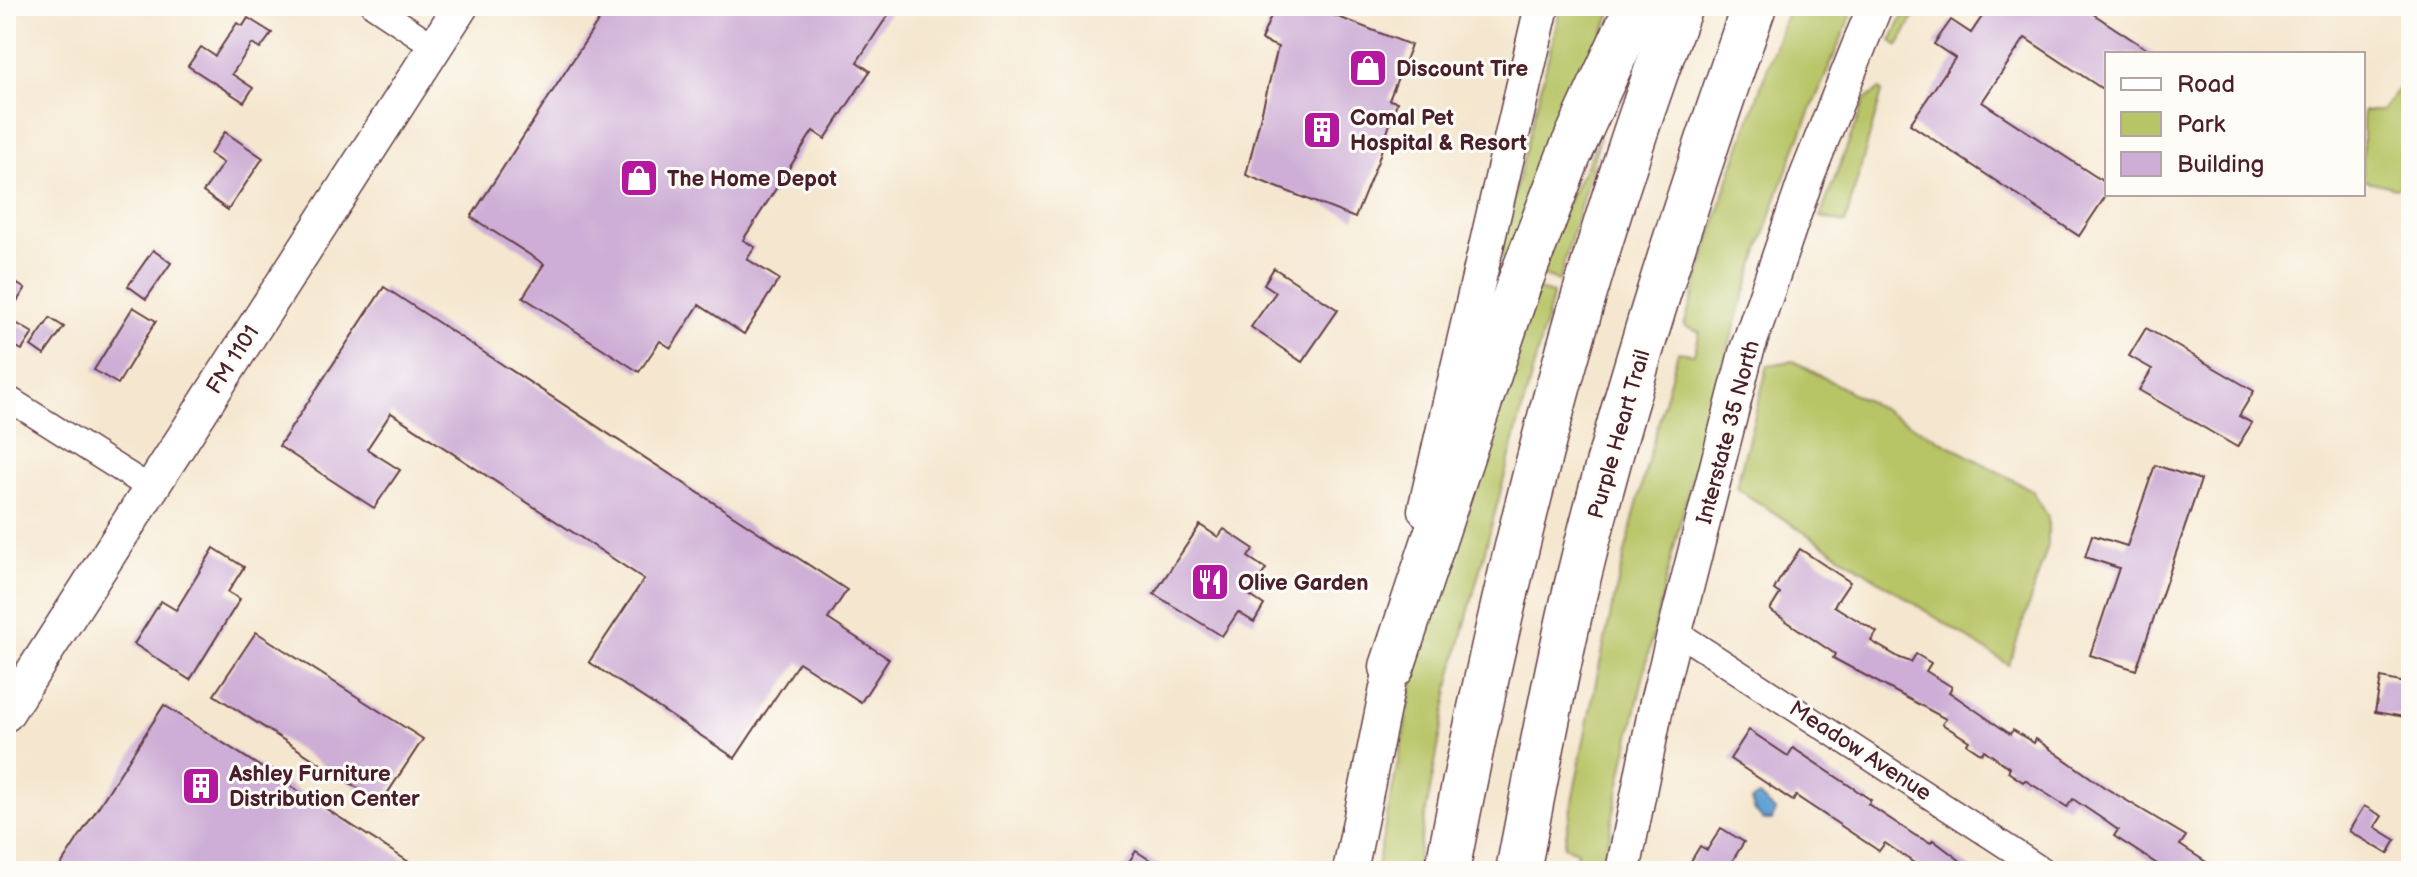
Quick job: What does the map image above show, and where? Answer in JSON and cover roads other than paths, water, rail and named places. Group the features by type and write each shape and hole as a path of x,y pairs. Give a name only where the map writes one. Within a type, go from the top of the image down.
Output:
{"highway":[{"path":"1392,667 1518,287 1569,155 1637,6"},
{"path":"1447,871 1469,754 1514,559 1564,371 1622,177 1680,6"},
{"name":"Purple Heart Trail","path":"1518,871 1575,592 1612,451 1677,230 1754,6"}],"main road":[{"name":"FM 1101","path":"6,714 461,6"},
{"path":"1350,871 1392,667 1542,6"},
{"name":"Interstate 35 North","path":"1623,871 1675,631 1746,353 1807,176 1875,6"}],"street":[{"path":"374,6 434,46"},
{"path":"6,397 150,488"},
{"name":"Meadow Avenue","path":"1675,631 2044,871"}],"water":[{"path":"1759,796 1775,811 1772,820 1763,820 1754,810 1752,800"}],"place":[{"name":"Discount Tire","path":"1368,68"},
{"name":"Comal Pet Hospital & Resort","path":"1322,130"},
{"name":"The Home Depot","path":"639,178"},
{"name":"Olive Garden","path":"1210,582"},
{"name":"Ashley Furniture Distribution Center","path":"201,786"}]}
